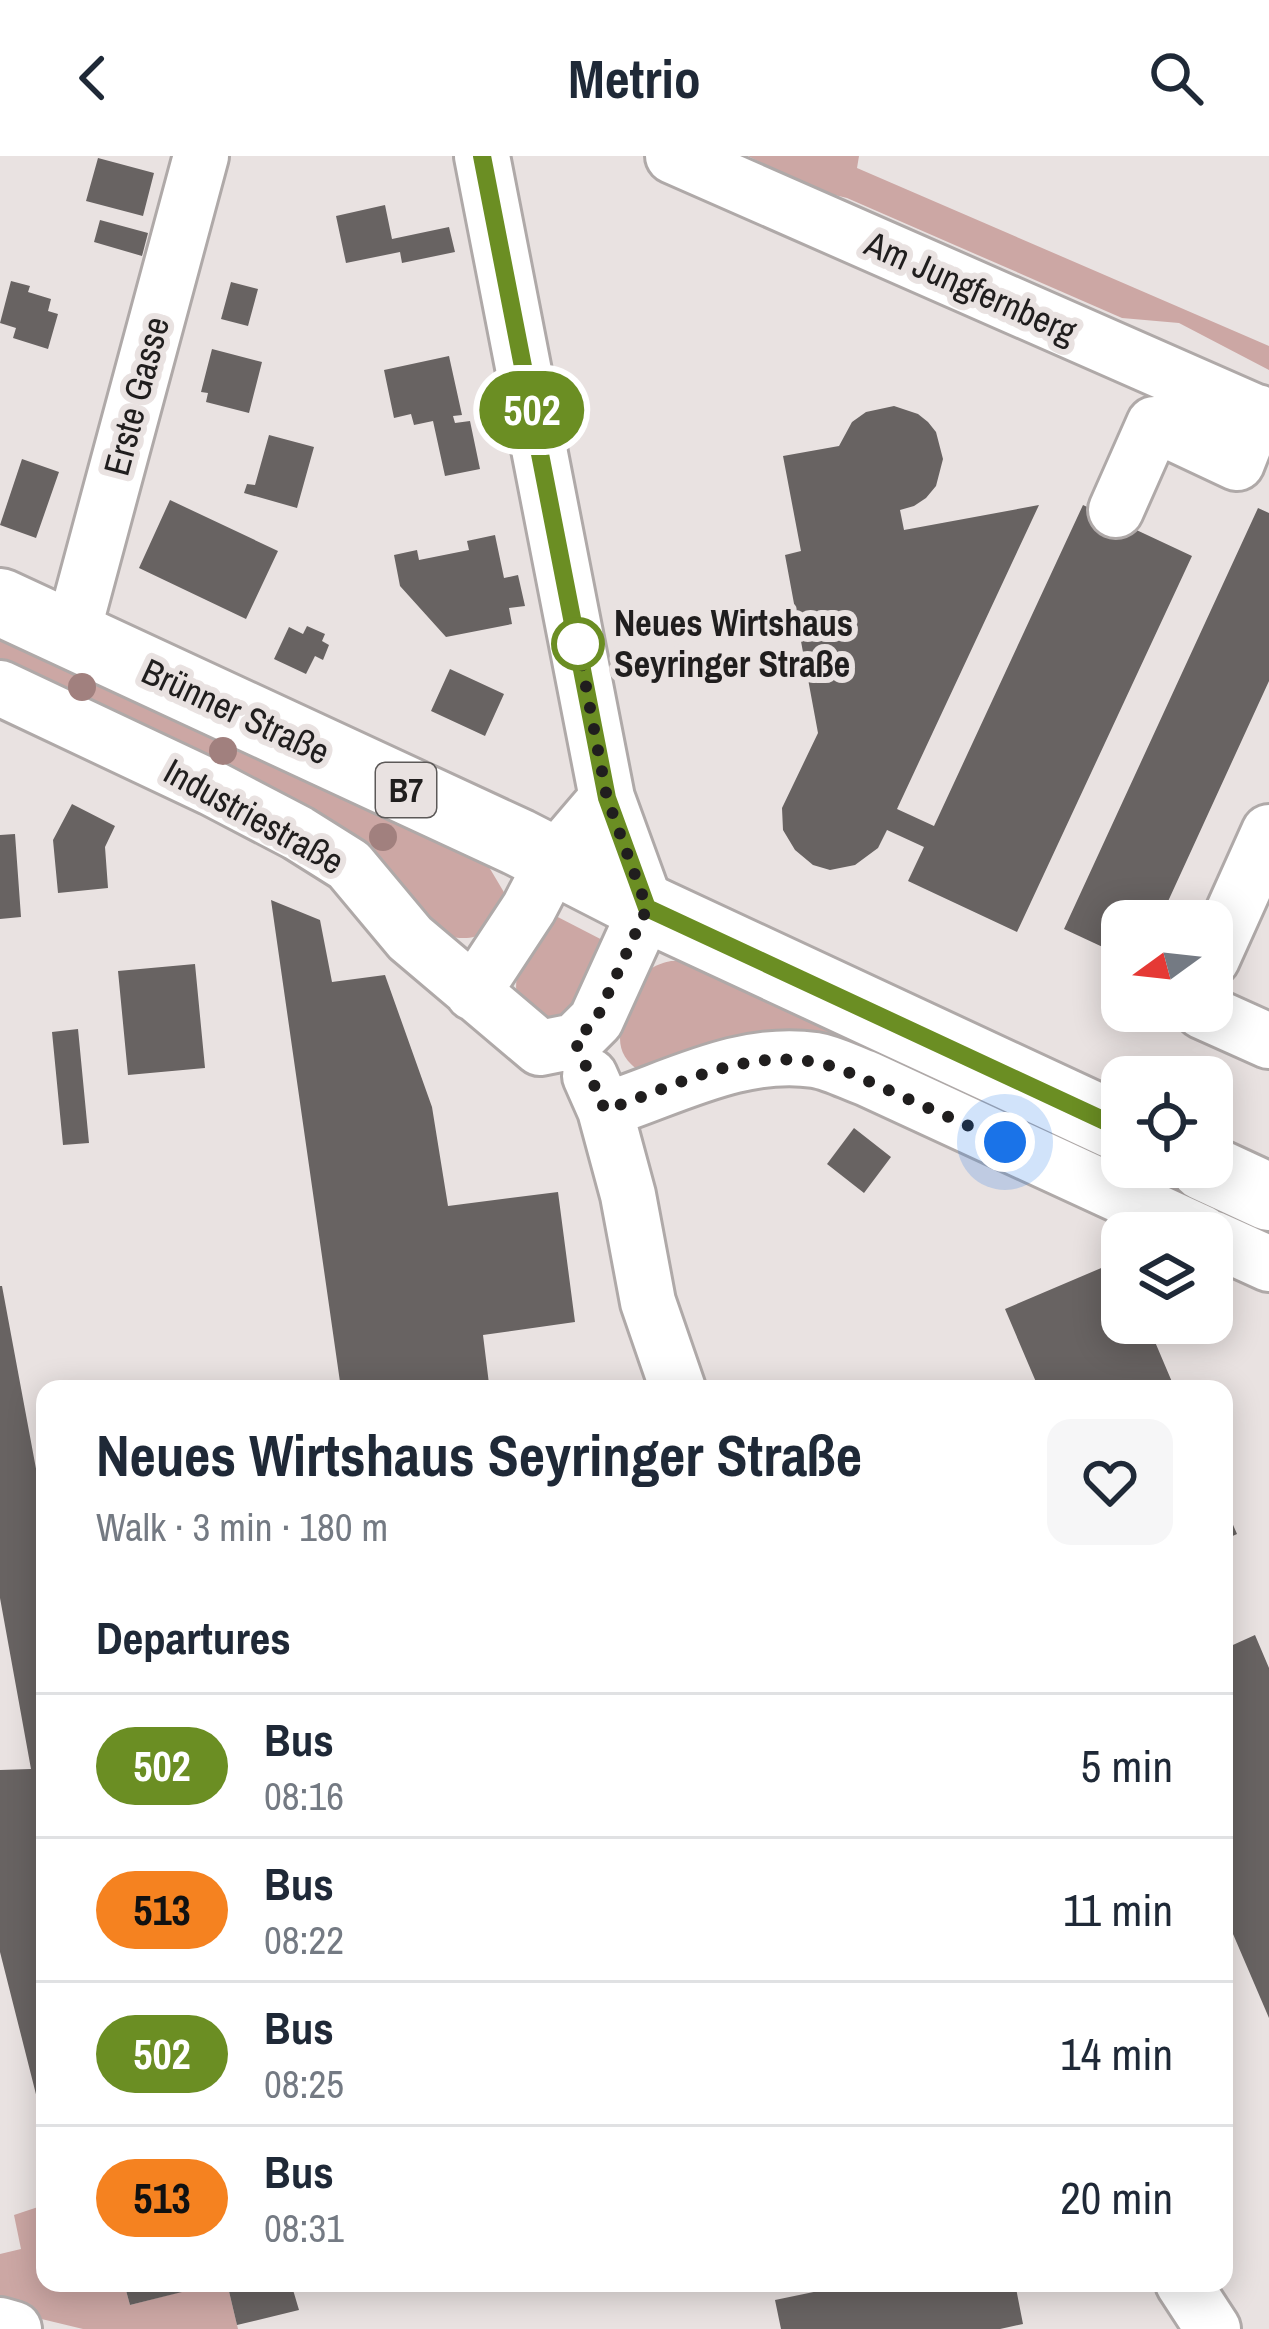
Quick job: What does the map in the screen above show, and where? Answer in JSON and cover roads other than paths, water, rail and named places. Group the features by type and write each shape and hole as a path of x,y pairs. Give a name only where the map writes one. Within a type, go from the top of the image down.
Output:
{"main road":[{"name":"Brünner Straße","path":"0,602 1101,1119"},
{"path":"1233,1180 1269,1197"}],"street":[{"name":"Erste Gasse","path":"72,635 201,156"},
{"path":"482,156 607,798 647,908 596,1020 575,1041 605,1110 628,1195 648,1302 675,1380"},
{"name":"Am Jungfernberg","path":"673,156 1263,415"},
{"path":"1116,510 1154,424 1237,463 1263,415"},
{"name":"Industriestraße","path":"0,688 298,833 349,866 410,938 540,1048 575,1041"},
{"path":"472,993 520,923 554,860 607,798"},
{"path":"1236,946 1269,832"},
{"path":"1233,1025 1269,1041"},
{"path":"605,1110 741,1063 773,1057 819,1061 1156,1212"},
{"path":"1233,1248 1269,1264"},
{"path":"0,2325 14,2329"}],"place":[{"name":"Neues Wirtshaus Seyringer Straße","path":"578,644"}]}
